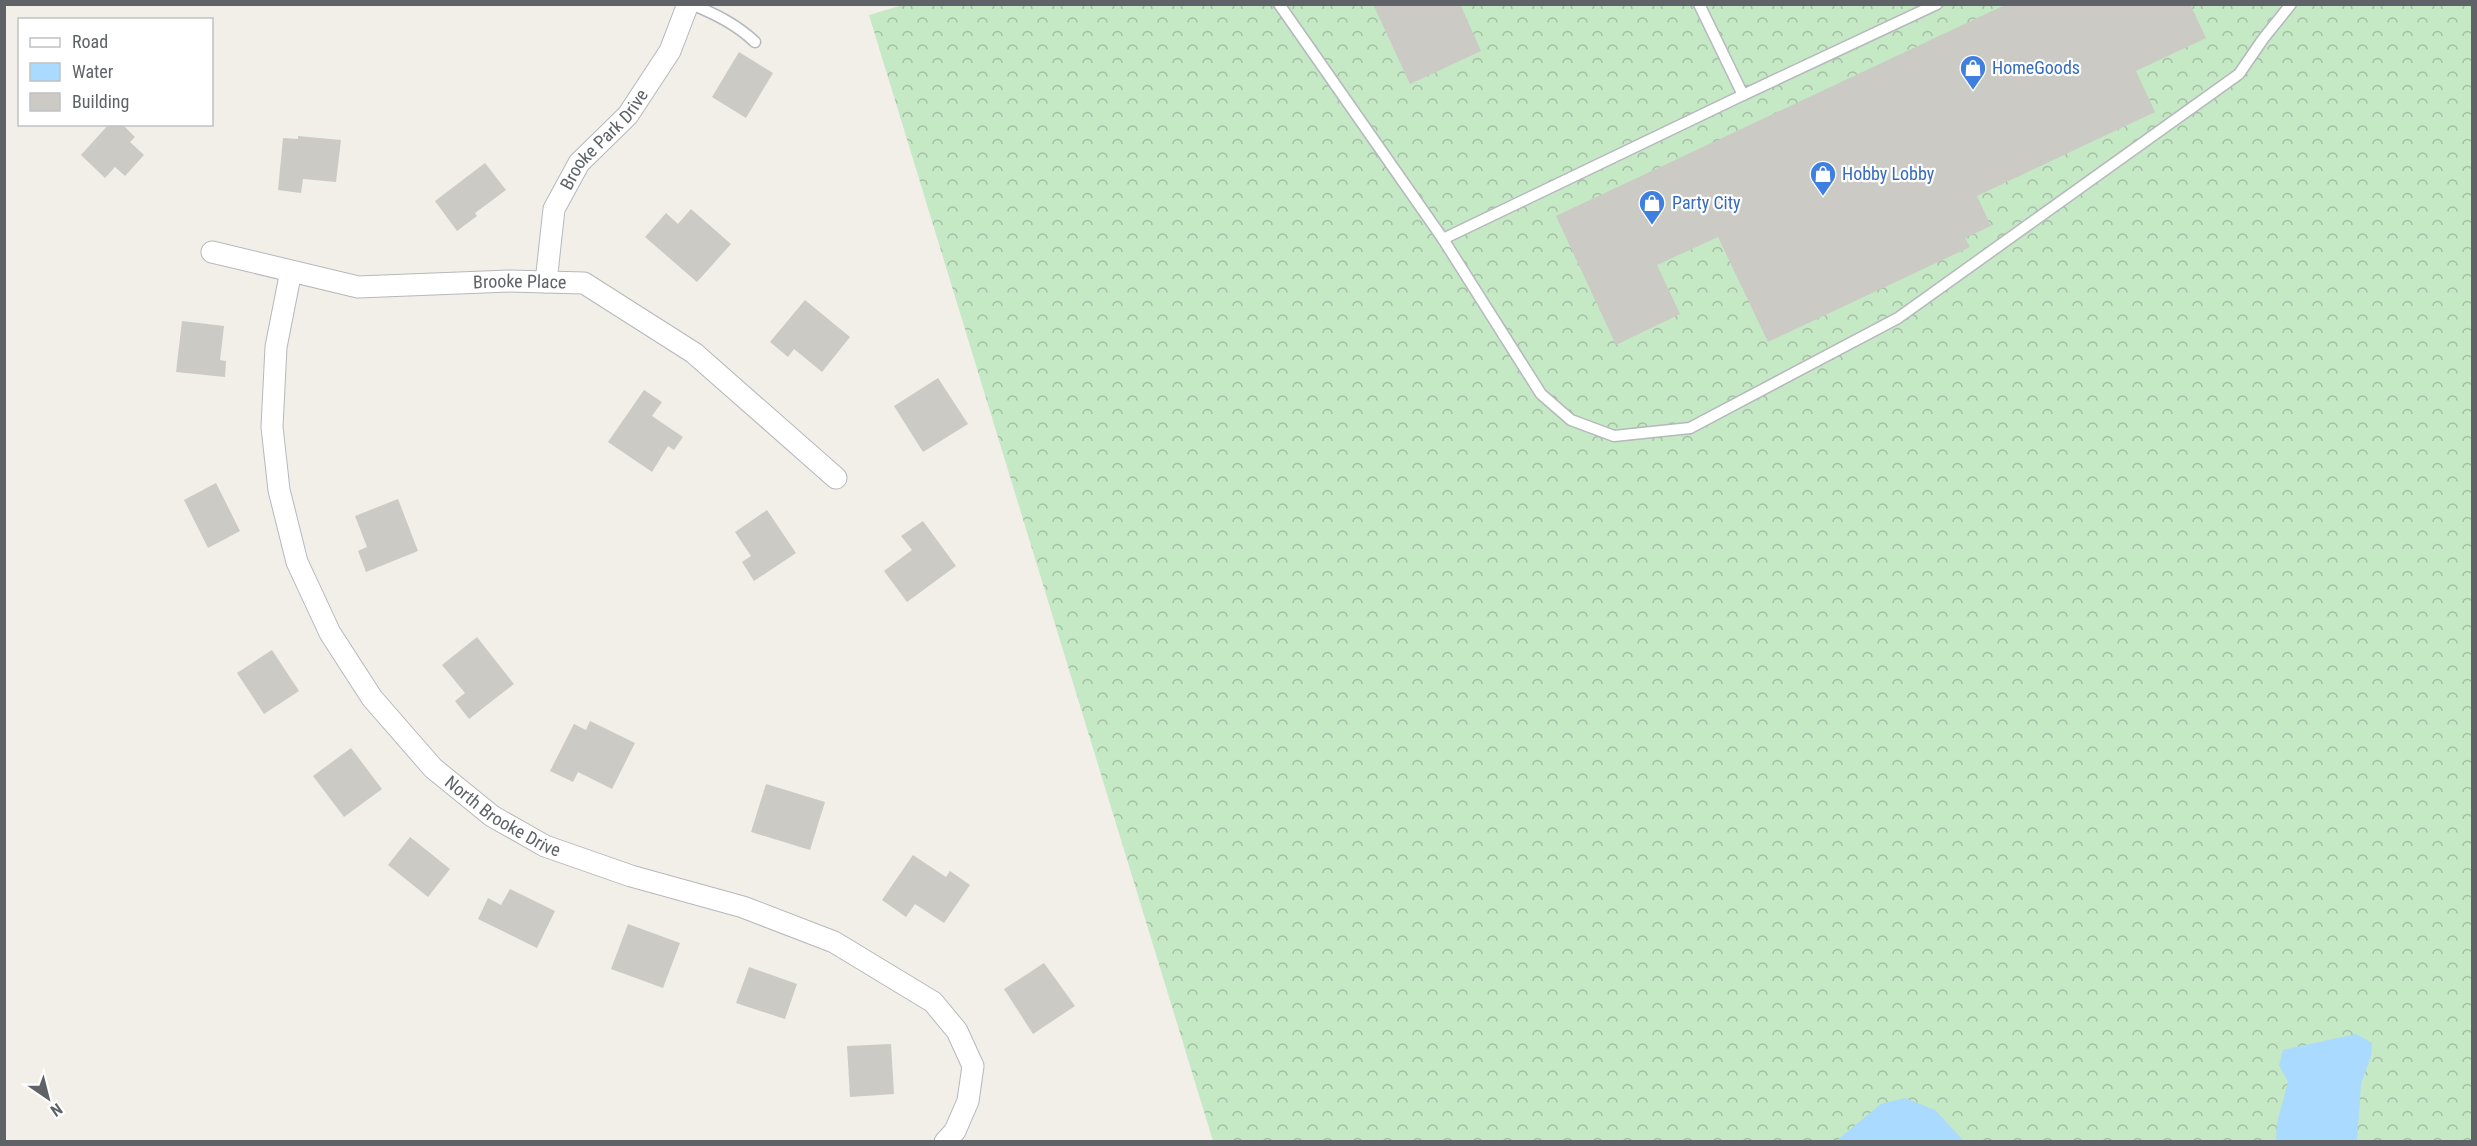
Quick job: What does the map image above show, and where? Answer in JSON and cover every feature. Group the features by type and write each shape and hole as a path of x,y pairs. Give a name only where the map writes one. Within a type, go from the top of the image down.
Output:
{"street":[{"name":"Brooke Park Drive","path":"546,282 554,209 579,163 628,115 670,51 689,4"},
{"name":"Brooke Place","path":"212,252 358,287 509,280 584,283 694,353 836,478"},
{"name":"North Brooke Drive","path":"293,273 289,281 276,347 272,427 279,490 297,562 330,633 372,698 433,768 492,816 545,846 631,876 743,907 834,942 933,1002 957,1031 973,1066 968,1101 954,1131 945,1142"}],"lane":[{"path":"689,4 720,16 740,27 756,42"},
{"path":"1279,4 1443,239 1541,394 1571,420 1614,436 1690,428 1898,318 2240,74 2263,39 2291,4"},
{"path":"1699,4 1743,95"},
{"path":"1443,239 1937,4"}],"green space":[{"path":"906,4 2472,5 2472,1141 1213,1141 869,15"}],"water":[{"path":"2356,1034 2372,1043 2371,1056 2361,1084 2357,1141 2276,1141 2277,1123 2288,1082 2279,1065 2283,1050"},
{"path":"1905,1098 1935,1110 1964,1141 1836,1141 1881,1104"}],"building":[{"path":"1373,4 1460,4 1481,51 1410,84"},
{"path":"2007,4 2190,4 2206,38 2136,71 2155,112 1977,196 1991,226 1965,238 1970,247 1768,342 1718,237 1657,265 1680,314 1616,345 1556,216"},
{"path":"739,52 773,73 746,118 712,97"},
{"path":"107,126 124,126 135,137 130,142 144,155 125,176 115,167 105,178 81,155"},
{"path":"298,136 341,140 336,182 303,179 301,193 278,190 283,138 298,139"},
{"path":"485,163 506,190 475,213 477,216 457,231 435,201"},
{"path":"691,209 731,244 697,282 645,237 666,213 678,224"},
{"path":"805,300 850,337 822,372 794,349 788,357 770,342"},
{"path":"182,321 224,326 220,360 226,361 225,377 176,372"},
{"path":"938,378 968,424 923,452 894,406"},
{"path":"644,390 662,402 652,416 683,437 674,450 668,446 652,472 608,442"},
{"path":"216,483 240,531 208,548 184,500"},
{"path":"398,499 418,551 366,572 358,551 367,547 355,516"},
{"path":"767,510 796,553 754,581 742,562 751,556 735,532"},
{"path":"923,521 956,566 907,602 884,571 912,550 901,536"},
{"path":"477,637 514,684 469,719 455,701 465,693 442,665"},
{"path":"272,650 299,691 264,714 237,673"},
{"path":"590,721 635,743 612,789 578,772 573,782 550,771 574,724 586,730"},
{"path":"351,748 382,789 344,817 313,776"},
{"path":"766,784 825,802 810,850 751,832"},
{"path":"410,837 450,869 428,897 388,865"},
{"path":"913,855 946,877 950,871 970,885 944,923 915,904 906,917 882,900"},
{"path":"510,889 555,911 537,948 478,919 488,898 501,905"},
{"path":"628,924 680,943 663,988 611,969"},
{"path":"1044,963 1075,1006 1033,1034 1004,989"},
{"path":"749,967 797,984 785,1019 736,1003"},
{"path":"891,1044 894,1094 850,1097 847,1046"}],"place":[{"name":"HomeGoods","path":"1973,91"},
{"name":"Hobby Lobby","path":"1823,197"},
{"name":"Party City","path":"1652,226"}]}
